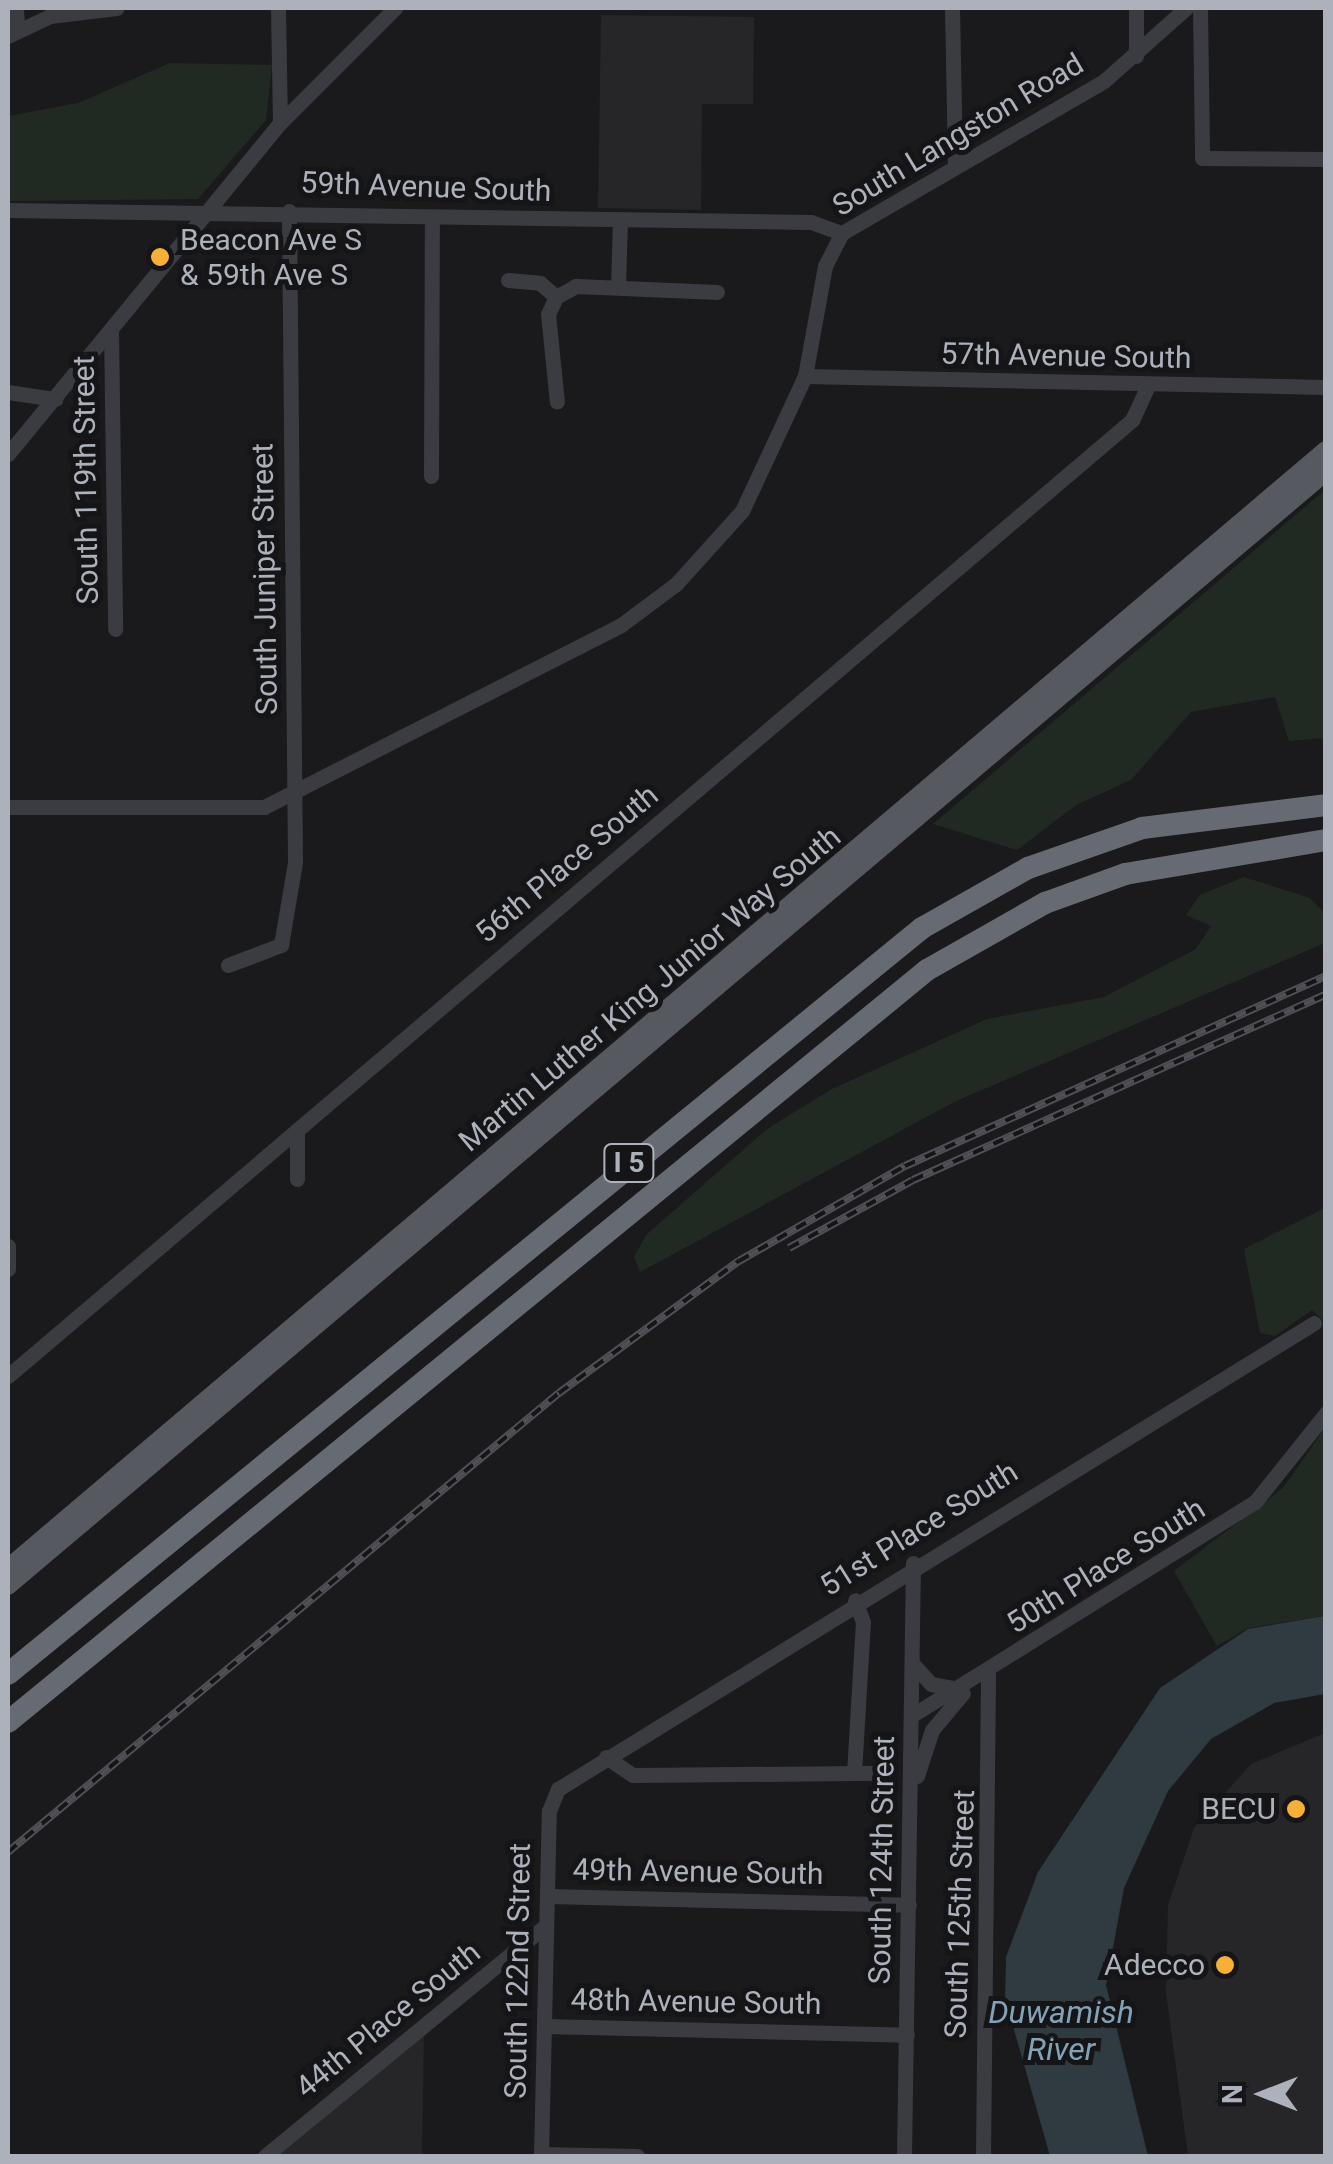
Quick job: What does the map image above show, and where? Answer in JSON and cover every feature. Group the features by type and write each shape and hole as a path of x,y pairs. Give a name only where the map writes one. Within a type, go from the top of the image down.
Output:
{"highway":[{"name":"I 5","path":"8,1674 922,928 1028,868 1142,828 1326,805"},
{"name":"I 5","path":"15,1716 926,970 1045,904 1125,874 1326,840"},
{"path":"8,1730 15,1716"}],"main road":[{"name":"Martin Luther King Junior Way South","path":"8,1568 1326,450"},
{"name":"Martin Luther King Junior Way South","path":"8,1586 1326,472"}],"street":[{"path":"16,8 12,32 117,8"},
{"path":"278,8 280,122"},
{"path":"8,454 280,122 395,8"},
{"path":"952,8 955,166"},
{"path":"1136,8 1136,56"},
{"name":"South Langston Road","path":"8,807 254,809 294,796 621,625 676,584 742,510 805,376 825,266 842,233 1136,56 1186,8"},
{"path":"1200,8 1202,158 1326,159"},
{"name":"59th Avenue South","path":"8,210 288,211 811,222 842,233"},
{"name":"South Juniper Street","path":"228,965 281,945 294,796 288,211"},
{"path":"432,217 432,476"},
{"path":"618,287 620,220"},
{"path":"508,280 540,283 556,296"},
{"path":"557,402 548,314 556,296 576,286 717,292"},
{"name":"South 119th Street","path":"110,329 116,629"},
{"name":"57th Avenue South","path":"805,376 1326,388"},
{"name":"56th Place South","path":"8,1376 1132,420 1148,386"},
{"path":"8,392 55,398"},
{"path":"296,1130 297,1179"},
{"path":"8,1269 10,1246"},
{"name":"51st Place South","path":"558,1789 855,1600 1314,1323"},
{"name":"50th Place South","path":"911,1716 975,1681 1256,1502 1326,1413"},
{"name":"South 124th Street","path":"904,2156 914,1564"},
{"path":"854,1773 863,1622 855,1600"},
{"path":"912,1663 931,1684 975,1681"},
{"path":"910,1819 941,1718 975,1681"},
{"name":"South 125th Street","path":"975,1681 983,2156"},
{"path":"911,1716 941,1718"},
{"path":"606,1758 634,1775 882,1773"},
{"name":"South 122nd Street","path":"541,2155 547,1896 558,1789"},
{"name":"49th Avenue South","path":"547,1896 908,1904"},
{"name":"44th Place South","path":"265,2156 546,1925"},
{"name":"48th Avenue South","path":"544,2026 908,2035"},
{"path":"541,2155 636,2156"}],"shaded area":[{"path":"601,15 754,17 753,104 702,104 701,210 598,208"},
{"path":"170,63 272,65 266,120 198,199 8,201 8,116 78,103"},
{"path":"1325,490 1325,738 1289,741 1275,697 1191,712 1131,780 1076,805 1017,850 933,824"},
{"path":"1244,877 1310,898 1325,914 1325,943 956,1101 640,1272 634,1257 646,1235 767,1129 832,1089 987,1019 1104,997 1196,949 1211,926 1186,915 1200,895"},
{"path":"1325,1208 1325,1322 1312,1310 1275,1336 1260,1333 1244,1249"},
{"path":"1325,1428 1325,1616 1248,1628 1217,1646 1174,1571 1283,1488"},
{"path":"1325,1733 1325,2156 1188,2156 1166,1993 1168,1905 1194,1828 1251,1764"},
{"path":"424,2035 422,2156 277,2156"}],"water":[{"name":"Duwamish River","path":"1325,1616 1325,1694 1274,1703 1211,1739 1168,1791 1124,1888 1106,1985 1148,2156 1050,2156 1005,1998 1006,1957 1038,1872 1160,1688 1248,1629"}],"railway":[{"path":"8,1852 559,1393 739,1261 905,1166 1326,976"},
{"path":"789,1248 913,1180 1326,994"}],"place":[{"name":"Beacon Ave S & 59th Ave S","path":"160,257"},
{"name":"BECU","path":"1296,1809"},
{"name":"Adecco","path":"1225,1965"}]}
